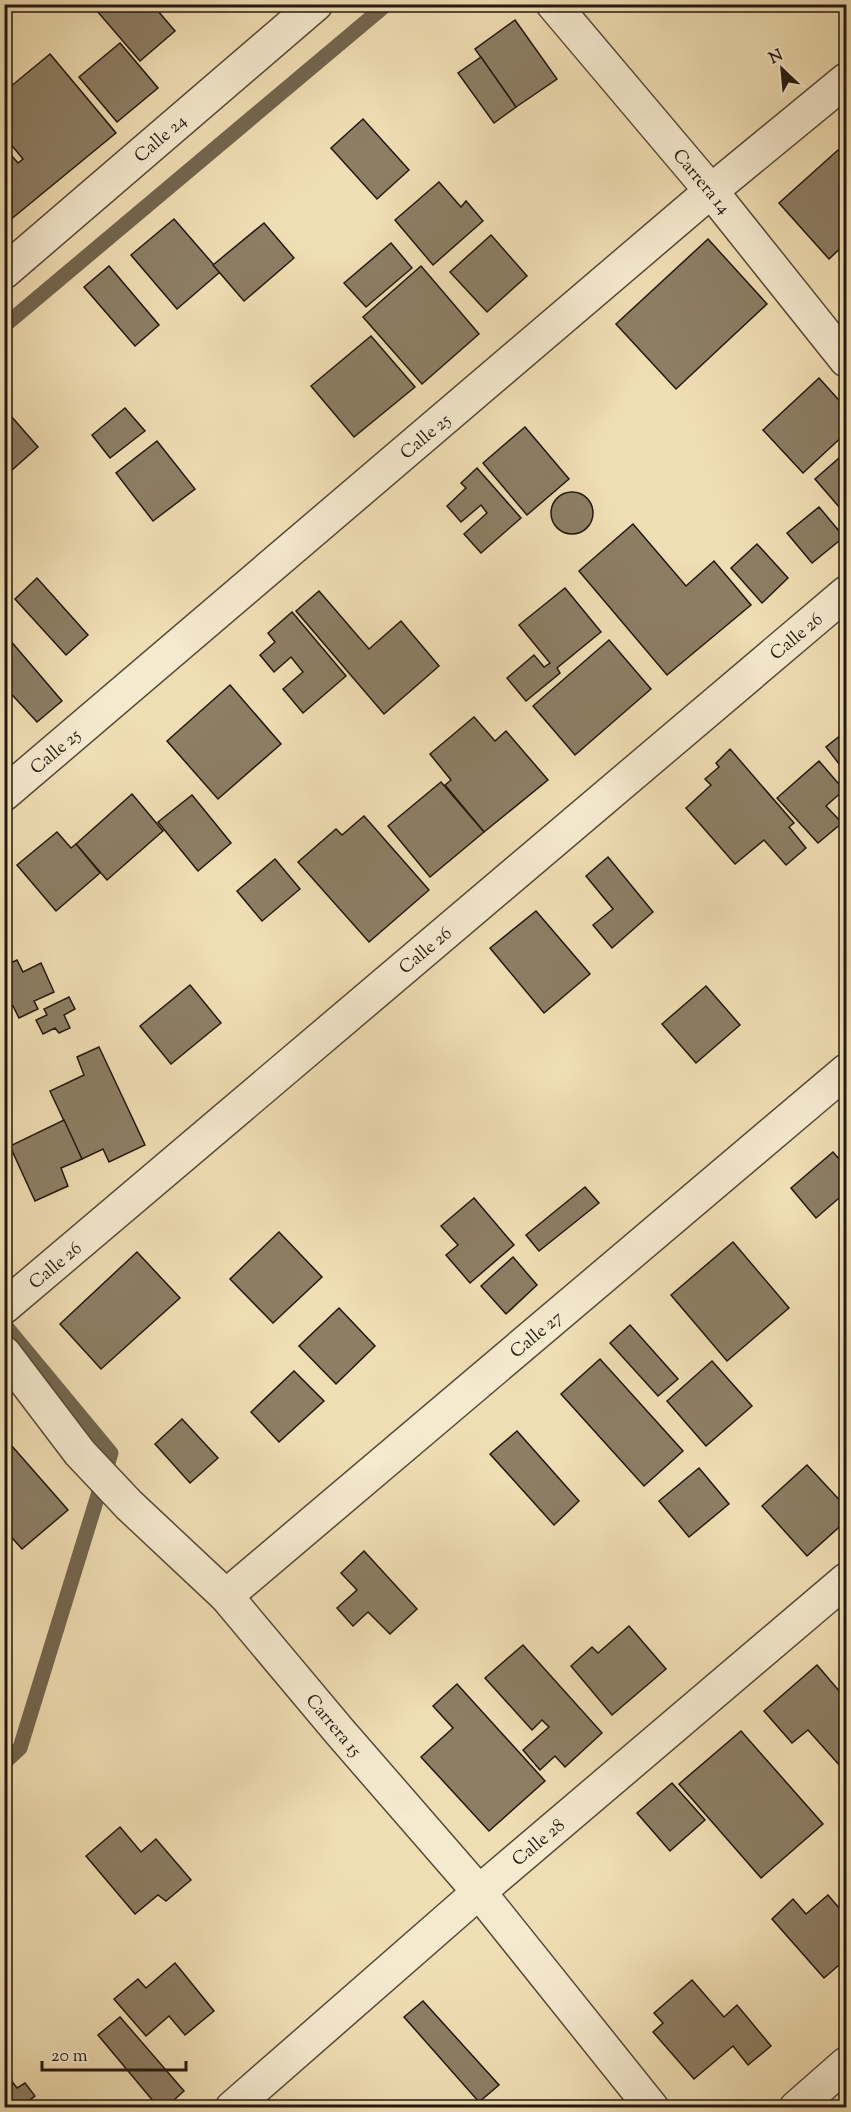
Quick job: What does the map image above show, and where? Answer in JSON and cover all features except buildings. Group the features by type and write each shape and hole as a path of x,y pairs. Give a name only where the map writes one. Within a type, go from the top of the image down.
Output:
{"street":[{"name":"Calle 24","path":"4,272 316,4"},
{"name":"Carrera 14","path":"553,4 711,191 846,360"},
{"name":"Calle 25","path":"4,794 711,191 846,80"},
{"name":"Calle 26","path":"4,1308 846,593"},
{"name":"Calle 27","path":"226,1596 846,1071"},
{"name":"Carrera 15","path":"4,1353 80,1453 129,1505 226,1596 479,1892 652,2108"},
{"name":"Calle 28","path":"232,2108 479,1892 846,1580"},
{"path":"796,2108 846,2064"}],"waterway":[{"path":"4,326 387,4"},
{"path":"4,1324 111,1453 20,1748 4,1763"}]}
